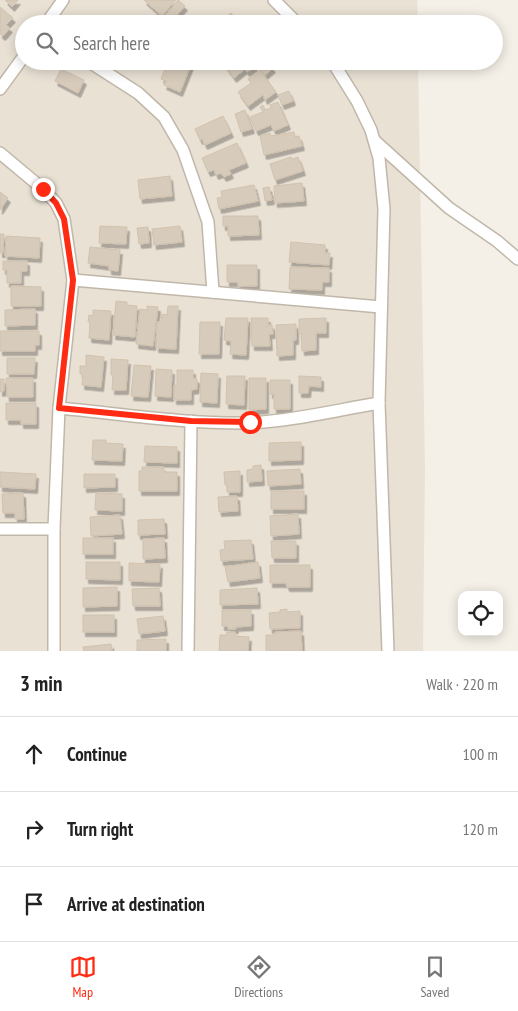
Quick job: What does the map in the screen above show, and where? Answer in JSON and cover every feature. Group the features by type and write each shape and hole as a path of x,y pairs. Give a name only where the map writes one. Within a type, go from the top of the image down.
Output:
{"street":[{"path":"52,15 63,0"},
{"path":"274,0 289,15"},
{"path":"0,89 15,68"},
{"path":"102,70 138,93 164,117 183,150 208,222 213,292"},
{"path":"338,70 357,101 374,140 379,158 384,209 379,404 388,651"},
{"path":"374,140 449,208 497,241 518,259"},
{"path":"0,153 43,189 56,203 64,219 73,280 59,408 54,529 54,651"},
{"path":"73,280 381,307"},
{"path":"59,408 191,421 265,421 379,404"},
{"path":"188,651 191,421"},
{"path":"0,529 54,529"}],"shaded area":[{"path":"0,0 417,0 418,15 15,15 15,70 418,70 425,467 423,651 0,651"}],"building":[{"path":"5,0 18,0 12,7"},
{"path":"144,0 176,0 161,15"},
{"path":"178,0 185,6 177,15 166,15"},
{"path":"0,7 13,18 6,25 10,28 3,36 0,34"},
{"path":"60,70 84,80 78,93 55,81"},
{"path":"164,70 189,70 180,92 164,85 166,81 161,79"},
{"path":"228,70 244,70 234,78"},
{"path":"260,70 276,92 265,100 263,95 248,106 238,92 251,83 248,79"},
{"path":"261,70 271,70 265,75"},
{"path":"289,91 293,101 282,105 278,95"},
{"path":"278,102 288,125 274,131 271,125 256,131 250,117 263,112 260,107 263,105 265,110 271,108 270,105"},
{"path":"245,110 252,129 241,132 235,114"},
{"path":"223,116 231,133 205,145 202,139 200,140 195,129"},
{"path":"294,132 295,137 299,136 302,146 264,155 260,136 270,133 271,136"},
{"path":"237,143 246,163 229,170 231,174 224,177 221,173 216,175 214,170 208,172 202,158"},
{"path":"291,157 292,159 298,157 303,171 275,180 270,164"},
{"path":"170,176 172,196 140,199 138,180"},
{"path":"302,183 304,201 275,203 274,186"},
{"path":"254,185 258,201 219,209 217,198 222,197 221,191"},
{"path":"269,187 272,200 265,201 263,188"},
{"path":"0,192 8,198 0,210"},
{"path":"223,216 258,216 259,235 228,236 228,226 223,226"},
{"path":"100,226 127,227 126,244 99,243"},
{"path":"180,226 182,242 154,245 152,229"},
{"path":"148,227 149,243 139,244 137,228"},
{"path":"0,234 4,234 3,253 0,253"},
{"path":"6,236 40,238 39,258 5,256"},
{"path":"291,242 325,245 325,253 330,253 329,265 289,262"},
{"path":"90,247 120,250 118,271 109,270 109,266 88,263"},
{"path":"3,261 27,261 27,271 21,271 21,283 7,283 7,270 3,270"},
{"path":"227,265 257,265 257,286 238,286 238,282 227,282"},
{"path":"290,267 329,268 329,282 322,282 322,290 289,289"},
{"path":"11,286 41,287 41,306 11,306"},
{"path":"116,301 127,302 127,305 137,306 135,337 113,335"},
{"path":"147,306 158,307 153,346 136,344 140,309 147,310"},
{"path":"168,306 178,306 176,349 156,348 157,322 161,322 162,314 167,315"},
{"path":"35,309 35,325 5,326 5,310"},
{"path":"93,310 111,311 109,340 89,338 89,315 93,316"},
{"path":"226,318 248,318 246,355 230,354 231,341 224,340"},
{"path":"251,318 268,318 268,325 272,325 273,334 269,334 270,346 252,346"},
{"path":"326,318 326,333 316,333 316,350 302,351 299,319"},
{"path":"200,322 220,322 219,354 199,354"},
{"path":"296,324 296,340 293,340 293,355 277,356 276,325"},
{"path":"0,331 39,331 39,345 35,345 35,351 0,351"},
{"path":"86,355 104,357 101,387 82,385 83,374 80,374 80,366 86,366"},
{"path":"7,358 35,358 34,374 7,374"},
{"path":"111,359 128,360 126,390 112,390"},
{"path":"134,365 151,366 148,397 131,396"},
{"path":"156,369 172,370 171,397 155,396"},
{"path":"177,370 193,370 193,378 197,379 197,389 191,390 191,400 174,400"},
{"path":"201,373 218,374 217,403 200,402"},
{"path":"227,376 245,376 244,405 226,404"},
{"path":"299,376 321,377 321,387 309,386 308,393 299,393"},
{"path":"6,378 33,378 33,397 7,397"},
{"path":"249,378 266,378 266,409 249,410"},
{"path":"0,379 4,379 4,391 0,392"},
{"path":"270,380 290,380 290,409 274,409 274,394 270,394"},
{"path":"6,403 36,403 36,424 21,424 21,420 6,420"},
{"path":"93,440 106,440 106,443 123,444 122,461 92,460"},
{"path":"301,442 301,460 269,461 269,443"},
{"path":"145,446 177,447 177,463 144,462"},
{"path":"261,465 262,481 247,482 247,470 253,469 253,466"},
{"path":"142,467 164,467 164,472 177,472 177,491 139,491 139,471 142,471"},
{"path":"300,469 301,484 268,486 267,471"},
{"path":"240,471 240,492 227,492 224,472"},
{"path":"0,472 36,474 35,489 0,487"},
{"path":"84,474 115,474 115,487 84,488"},
{"path":"271,491 304,491 304,509 271,509"},
{"path":"23,493 24,519 15,519 15,513 3,513 2,494"},
{"path":"96,493 122,494 122,511 95,510"},
{"path":"237,496 238,511 219,512 218,497"},
{"path":"298,514 299,534 271,536 270,516"},
{"path":"120,515 122,534 91,536 90,517"},
{"path":"164,519 165,534 138,535 138,520"},
{"path":"83,538 113,538 113,554 83,554"},
{"path":"164,538 165,558 143,559 143,539"},
{"path":"251,540 253,559 221,561 220,550 225,549 224,541"},
{"path":"271,541 296,541 296,558 272,558"},
{"path":"86,562 120,562 120,580 86,579"},
{"path":"258,562 260,578 228,582 225,567"},
{"path":"129,563 160,564 159,582 129,581"},
{"path":"270,565 310,565 310,587 287,587 286,583 270,583"},
{"path":"117,587 117,606 83,607 83,588"},
{"path":"159,588 160,606 133,606 132,589"},
{"path":"257,588 258,604 220,605 220,590"},
{"path":"287,609 287,612 300,611 300,628 270,629 269,613"},
{"path":"222,610 251,610 251,626 228,629 228,626 222,626"},
{"path":"83,615 114,615 114,632 83,632"},
{"path":"163,616 165,631 139,634 137,619"},
{"path":"301,631 302,651 266,651 266,635 275,635 275,632"},
{"path":"227,632 235,632 235,636 249,637 248,651 219,651 220,635 226,635"},
{"path":"166,639 166,651 137,651 137,640"},
{"path":"111,644 112,651 84,651 83,647"}],"route":[{"path":"43,189 56,203 64,219 73,280 59,408 191,421 250,422"}]}
